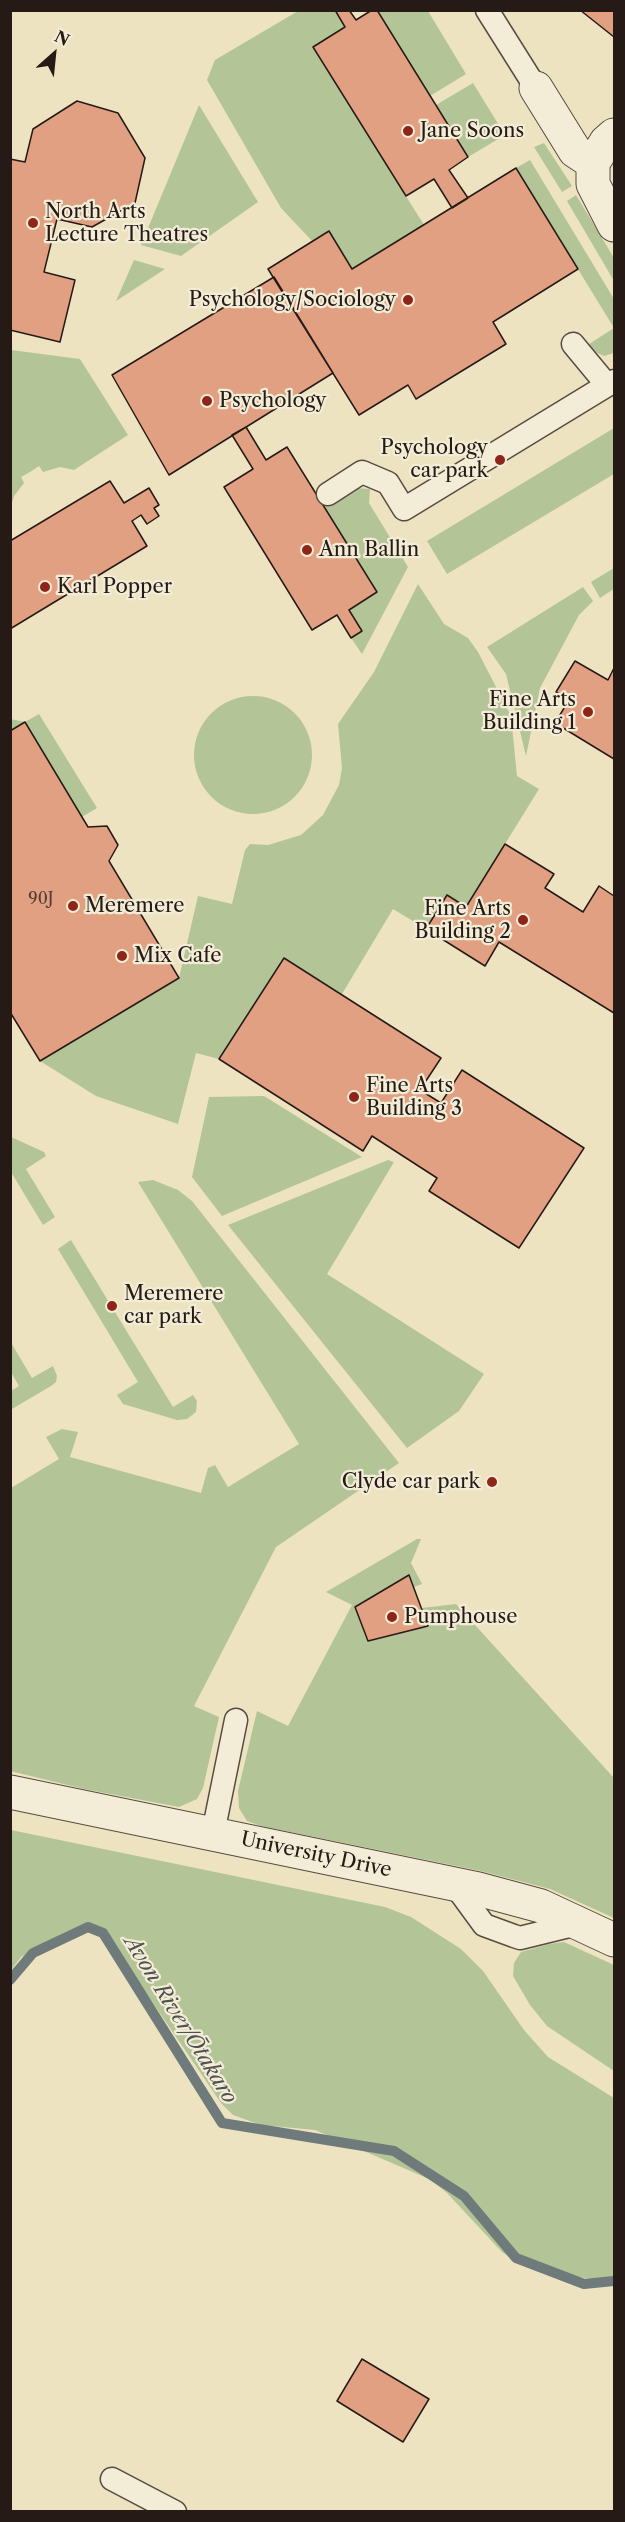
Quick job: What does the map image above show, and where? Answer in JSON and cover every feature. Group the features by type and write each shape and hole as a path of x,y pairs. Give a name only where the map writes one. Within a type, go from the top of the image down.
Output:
{"street":[{"path":"536,88 576,151 592,163"},
{"path":"615,135 606,142 592,163 592,184 615,225"},
{"name":"University Drive","path":"10,1792 454,1884 541,1906 615,1940"}],"lane":[{"path":"487,10 536,88"},
{"path":"328,494 362,472 388,483 404,509 611,383 573,344"},
{"path":"213,1833 236,1720"},
{"path":"112,2479 175,2511"}],"green space":[{"path":"298,11 335,11 345,27 313,48 424,225 352,269 329,232 312,241 281,208 207,80 215,60"},
{"path":"377,11 428,11 466,74 430,96"},
{"path":"473,83 505,135 468,157 436,105"},
{"path":"199,105 258,202 181,256 141,245"},
{"path":"544,143 572,186 562,192 534,147"},
{"path":"530,160 614,299 614,328 516,168"},
{"path":"576,195 614,258 614,281 567,201"},
{"path":"134,260 165,269 116,301"},
{"path":"614,328 614,353 604,356 593,351 589,344"},
{"path":"11,350 80,359 128,435 74,470 60,467 43,472 39,466 21,477 24,483 14,496 11,506"},
{"path":"614,428 614,474 447,574 427,541"},
{"path":"356,488 370,489 369,503 408,567 362,654 351,638 349,610 376,592 324,508"},
{"path":"614,568 614,589 600,598 591,582"},
{"path":"418,584 444,624 468,638 478,652 511,716 517,776 539,789 466,907 447,895 426,929 393,909 342,994 284,958 219,1059 196,1053 178,1124 96,1096 40,1061 179,978 198,896 232,904 245,850 250,844 268,845 301,835 323,815 339,785 342,768 338,724 374,672"},
{"path":"583,587 593,601 579,615 540,688 526,756 506,674 487,647"},
{"path":"253,696 264,697 286,706 302,722 311,744 311,766 302,788 286,804 264,813 253,814 242,813 220,804 204,788 195,766 194,755 195,744 204,722 220,706 242,697"},
{"path":"39,714 97,808 82,817 25,723 11,731 10,719 25,722"},
{"path":"264,1096 362,1157 222,1216 192,1177 209,1097"},
{"path":"11,1137 44,1152 46,1156 26,1169 55,1217 43,1225 11,1172"},
{"path":"388,1160 394,1162 327,1274 484,1374 459,1411 407,1448 228,1225"},
{"path":"153,1180 178,1190 192,1201 399,1463 276,1547 194,1706 219,1717 203,1788 197,1799 179,1807 84,1789 10,1771 11,1488 59,1459 46,1437 62,1429 78,1432 70,1457 201,1493 208,1468 215,1465 228,1487 299,1444 138,1182"},
{"path":"71,1240 173,1407 193,1395 197,1401 196,1412 187,1419 177,1420 123,1404 117,1395 138,1382 58,1249"},
{"path":"10,1341 32,1378 53,1366 57,1376 56,1382 51,1386 12,1409 11,1391 19,1386 11,1372"},
{"path":"417,1539 421,1539 411,1563 422,1584 414,1587 409,1575 355,1607 368,1641 428,1626 422,1608 456,1604 614,1778 614,1918 550,1889 481,1871 261,1826 247,1821 239,1808 238,1791 257,1711 288,1726 352,1605 326,1592"},
{"path":"11,1830 385,1907 411,1917 461,1949 483,1971 524,2030 548,2057 614,2098 614,2282 556,2274 520,2264 502,2252 447,2193 429,2179 315,2130 261,2125 233,2115 221,2103 102,1928 87,1924 68,1931 21,1957 11,1970"},
{"path":"564,1942 614,1965 614,2071 547,2026 530,2005 513,1976 514,1963 521,1952"}],"building":[{"name":"Jane Soons","path":"335,10 349,10 356,20 372,10 377,10 468,157 449,170 468,198 452,208 434,179 406,196 313,47 345,27"},
{"path":"580,10 614,10 614,37"},
{"name":"North Arts Lecture Theatres","path":"77,101 118,113 145,158 135,203 92,227 57,219 44,272 75,280 60,342 10,330 10,159 25,162 33,129"},
{"name":"Psychology/Sociology","path":"516,168 578,269 493,322 506,344 416,399 408,385 359,415 268,269 329,231 352,269"},
{"name":"Psychology","path":"274,277 333,373 169,475 112,375"},
{"name":"Ann Ballin","path":"246,427 266,460 287,447 377,592 349,610 362,631 351,638 337,615 312,630 224,487 253,469 232,435"},
{"name":"Karl Popper","path":"110,481 124,503 149,488 159,505 154,508 159,516 147,524 141,515 132,521 147,546 10,629 10,541"},
{"name":"Fine Arts Building 1","path":"575,661 608,680 614,668 614,759 555,723 569,700 556,692"},
{"name":"Meremere","path":"25,722 88,827 107,826 118,845 109,861 179,978 40,1061 10,1012 10,731"},
{"name":"Fine Arts Building 2","path":"505,844 554,874 545,888 583,912 599,886 614,896 614,1013 499,942 485,966 426,929 447,895 466,907"},
{"name":"Fine Arts Building 3","path":"284,958 441,1058 420,1090 441,1103 462,1070 584,1148 519,1248 429,1191 437,1178 372,1136 363,1151 219,1059"},
{"name":"Pumphouse","path":"409,1575 428,1626 368,1641 355,1607"},
{"path":"362,2359 429,2399 403,2442 337,2401"}],"waterway":[{"name":"Avon River/Ōtakaro","path":"10,1980 33,1953 88,1927 103,1933 222,2123 394,2151 464,2196 516,2258 584,2284 614,2281"}],"place":[{"name":"Jane Soons","path":"408,131"},
{"name":"North Arts Lecture Theatres","path":"33,223"},
{"name":"Psychology/Sociology","path":"408,300"},
{"name":"Psychology","path":"207,401"},
{"name":"Psychology car park","path":"500,460"},
{"name":"Ann Ballin","path":"307,550"},
{"name":"Karl Popper","path":"45,587"},
{"name":"Fine Arts Building 1","path":"588,712"},
{"name":"Meremere","path":"73,906"},
{"name":"Fine Arts Building 2","path":"523,920"},
{"name":"Mix Cafe","path":"122,956"},
{"name":"Fine Arts Building 3","path":"354,1097"},
{"name":"Meremere car park","path":"112,1306"},
{"name":"Clyde car park","path":"492,1482"},
{"name":"Pumphouse","path":"392,1617"}]}
